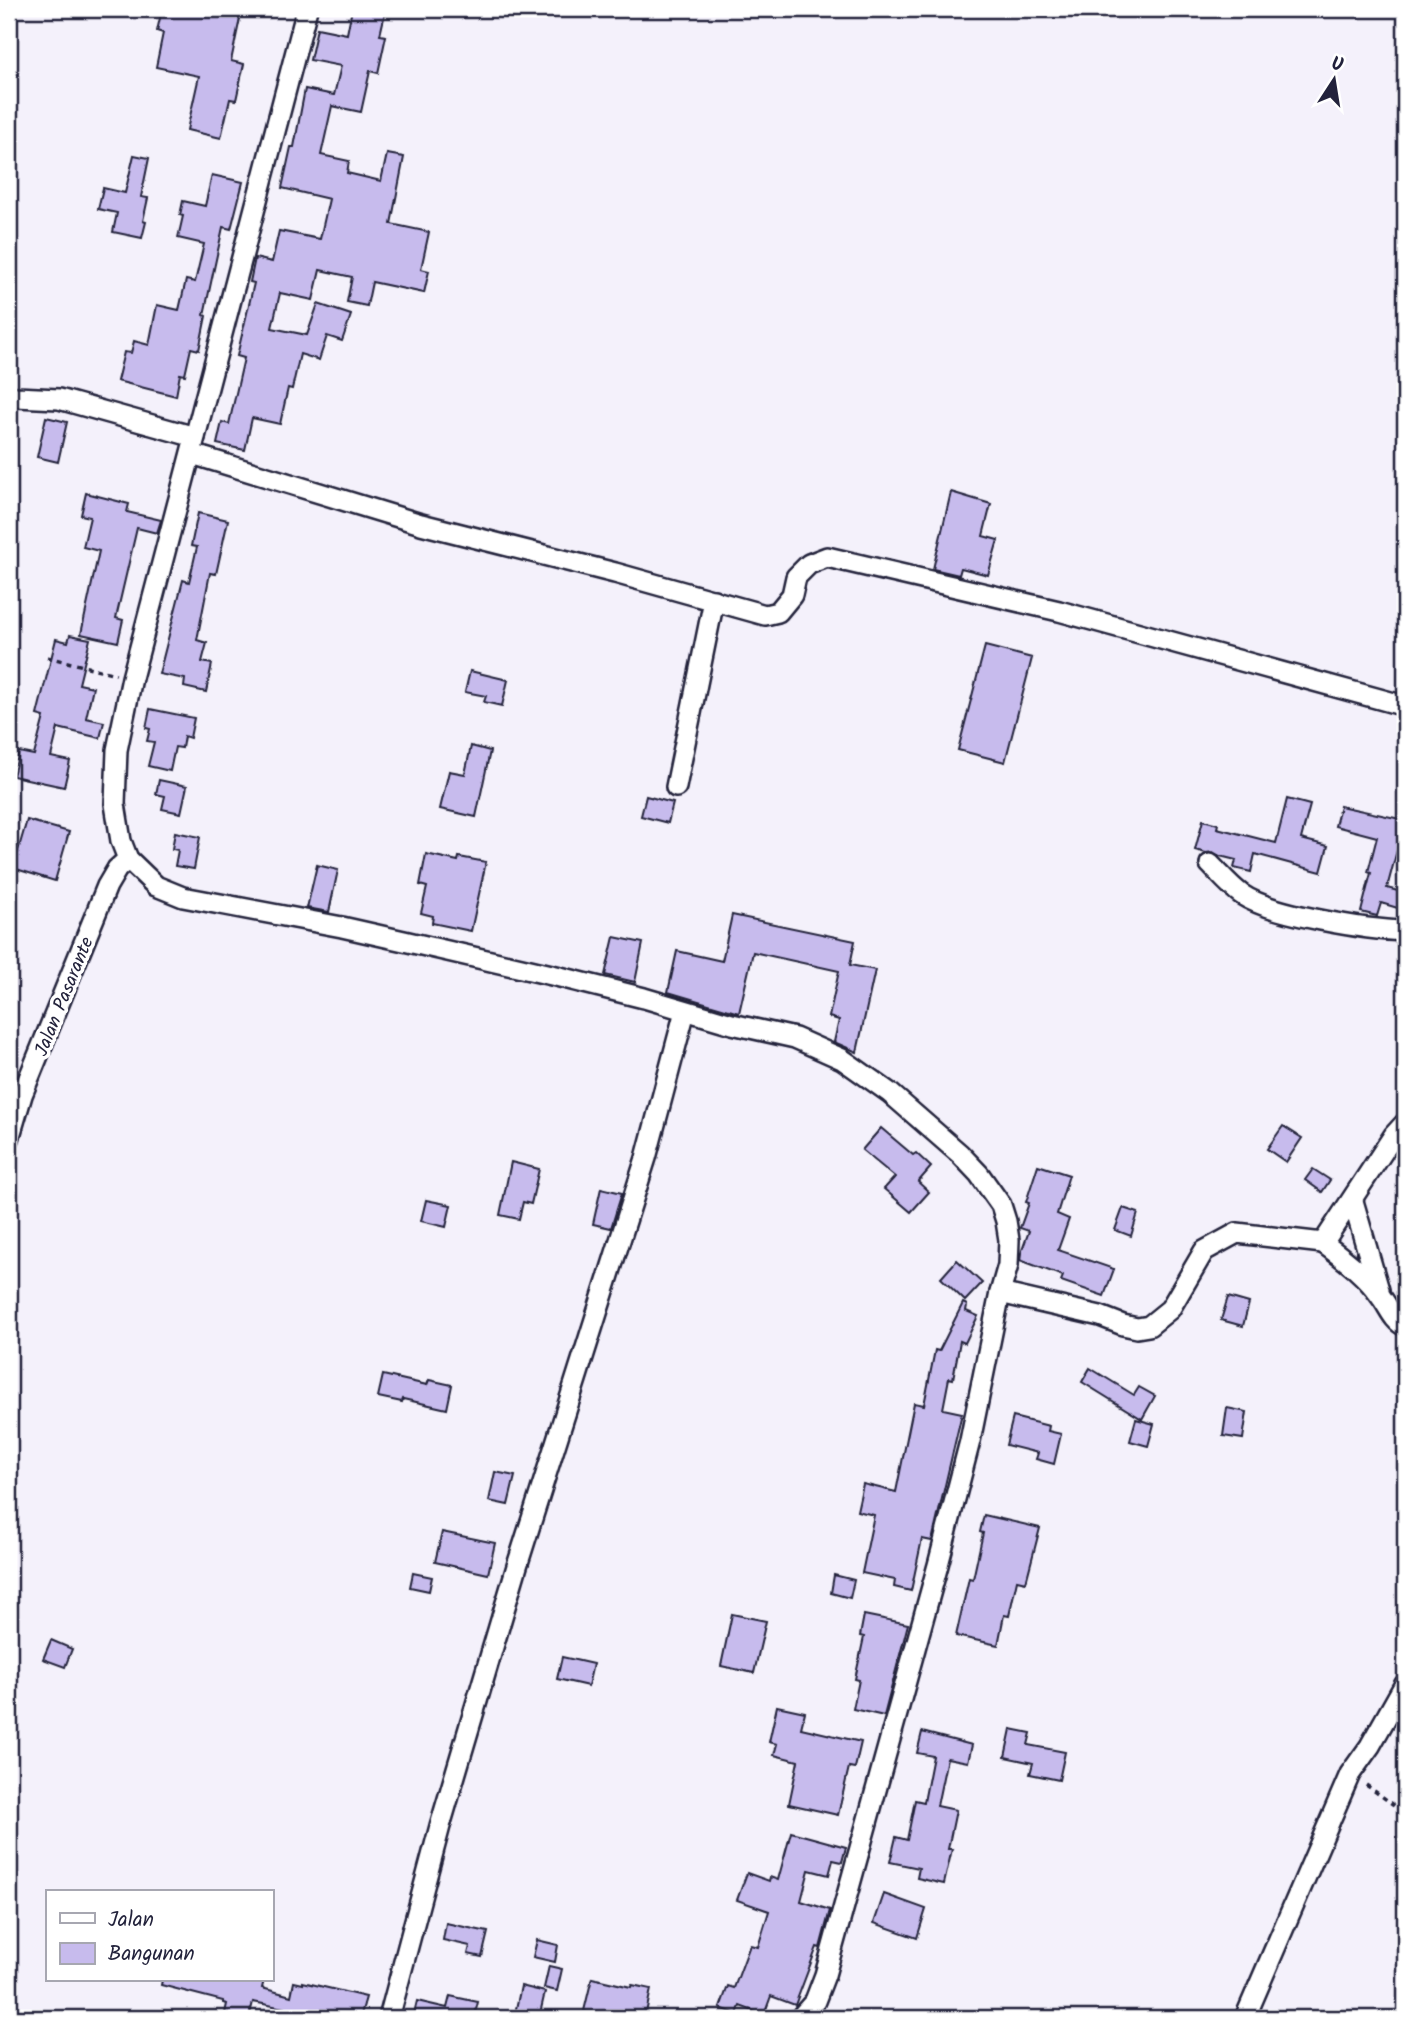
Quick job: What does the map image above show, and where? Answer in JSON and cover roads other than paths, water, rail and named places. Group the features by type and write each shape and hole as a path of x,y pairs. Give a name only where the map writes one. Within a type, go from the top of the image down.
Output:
{"street":[{"path":"307,9 132,678 115,770 115,804 121,841 128,859 156,886 183,897 416,943 795,1038 842,1059 890,1093 941,1137 979,1174 1001,1205 1006,1221 1009,1240 1008,1265 970,1441 834,1943 816,2001 800,2018"},
{"path":"9,396 59,399 421,524 615,573 765,615 778,612 792,595 796,578 809,564 827,557 1059,611 1405,706"},
{"path":"676,787 714,600"},
{"name":"Jalan Pasarante","path":"9,1139 37,1057 107,886 117,869 128,859"},
{"path":"1210,864 1241,895 1261,904 1288,913 1351,925 1405,931"},
{"path":"389,2018 440,1826 517,1566 646,1158 685,1011"},
{"path":"1324,1243 1394,1135 1405,1123"},
{"path":"1353,1200 1380,1294"},
{"path":"1000,1293 1100,1316 1137,1328 1149,1326 1170,1309 1203,1251 1237,1233 1324,1243 1356,1269 1380,1294 1398,1324 1405,1326"},
{"path":"1245,2018 1350,1773 1370,1746 1405,1684"}]}
